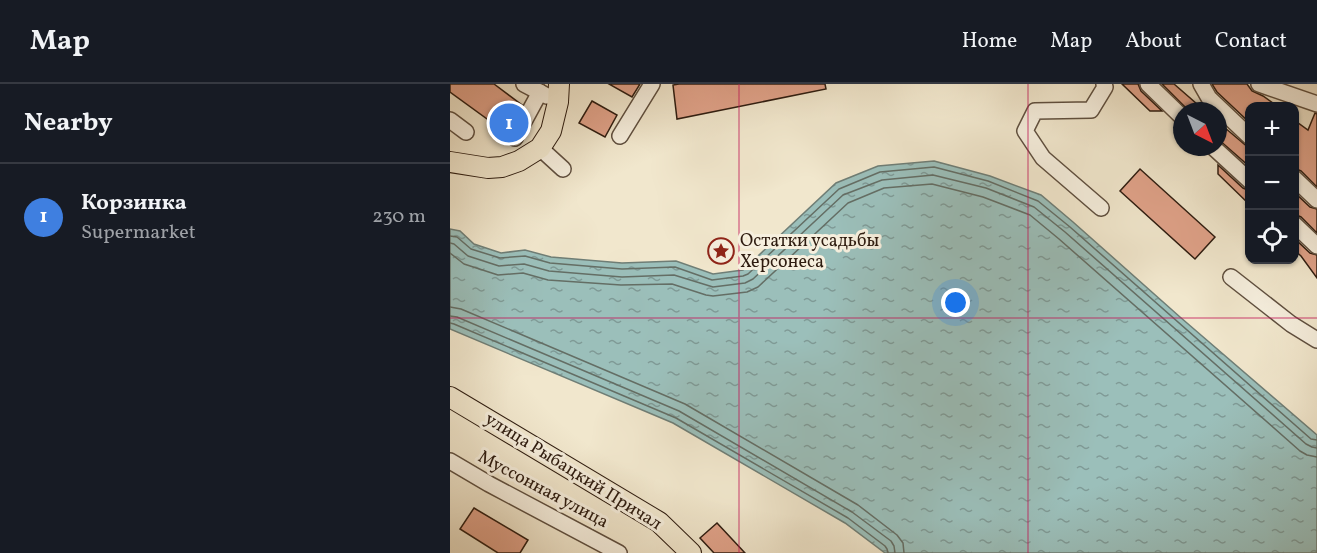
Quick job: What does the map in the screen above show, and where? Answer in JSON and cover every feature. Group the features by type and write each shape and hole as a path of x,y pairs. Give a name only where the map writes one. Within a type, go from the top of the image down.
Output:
{"main road":[{"path":"450,162 488,168 502,167 540,148 551,130 558,93"},
{"name":"улица Рыбацкий Причал","path":"450,397 659,522 691,553"}],"street":[{"path":"524,84 540,92 558,93"},
{"path":"620,136 652,84"},
{"path":"1101,208 1043,158 1025,131 1035,111 1091,110 1105,87 1104,84"},
{"path":"1148,84 1173,108"},
{"path":"1201,84 1209,98 1245,132"},
{"path":"1259,84 1317,104"},
{"path":"515,138 540,92"},
{"path":"450,120 466,132"},
{"path":"540,148 563,169"},
{"path":"1223,156 1245,176"},
{"path":"1299,183 1317,200"},
{"path":"1299,229 1317,246"},
{"path":"1231,277 1291,324 1317,340"},
{"name":"Муссонная улица","path":"450,462 619,553"}],"water":[{"path":"934,161 990,176 1041,195 1317,435 1317,553 885,553 845,523 673,423 450,329 450,229 460,231 474,244 501,253 525,250 551,257 622,263 676,261 713,274 743,270 836,183 878,166"}],"building":[{"path":"450,84 494,84 522,105 505,132 450,92"},
{"path":"609,84 640,84 632,97"},
{"path":"825,84 826,89 677,119 673,85"},
{"path":"1122,84 1138,84 1141,91 1162,111 1150,111"},
{"path":"1162,84 1174,84 1195,102 1180,102"},
{"path":"1212,84 1247,84 1252,91 1271,102 1245,102 1245,118 1217,92"},
{"path":"592,101 617,115 605,137 579,123"},
{"path":"1315,113 1317,114 1317,187 1299,170 1299,124 1308,130"},
{"path":"1227,130 1245,145 1245,163 1227,147"},
{"path":"1218,165 1245,189 1245,200 1218,174"},
{"path":"1140,169 1215,237 1195,259 1120,191"},
{"path":"1299,197 1310,207 1317,209 1317,233 1299,216"},
{"path":"1299,243 1310,253 1317,255 1317,278 1301,256"},
{"path":"474,508 528,540 520,553 498,553 460,529"},
{"path":"717,523 745,553 714,553 700,538"}],"place":[{"name":"Корзинка","path":"509,123"},
{"name":"Остатки усадьбы Херсонеса","path":"721,251"}]}
